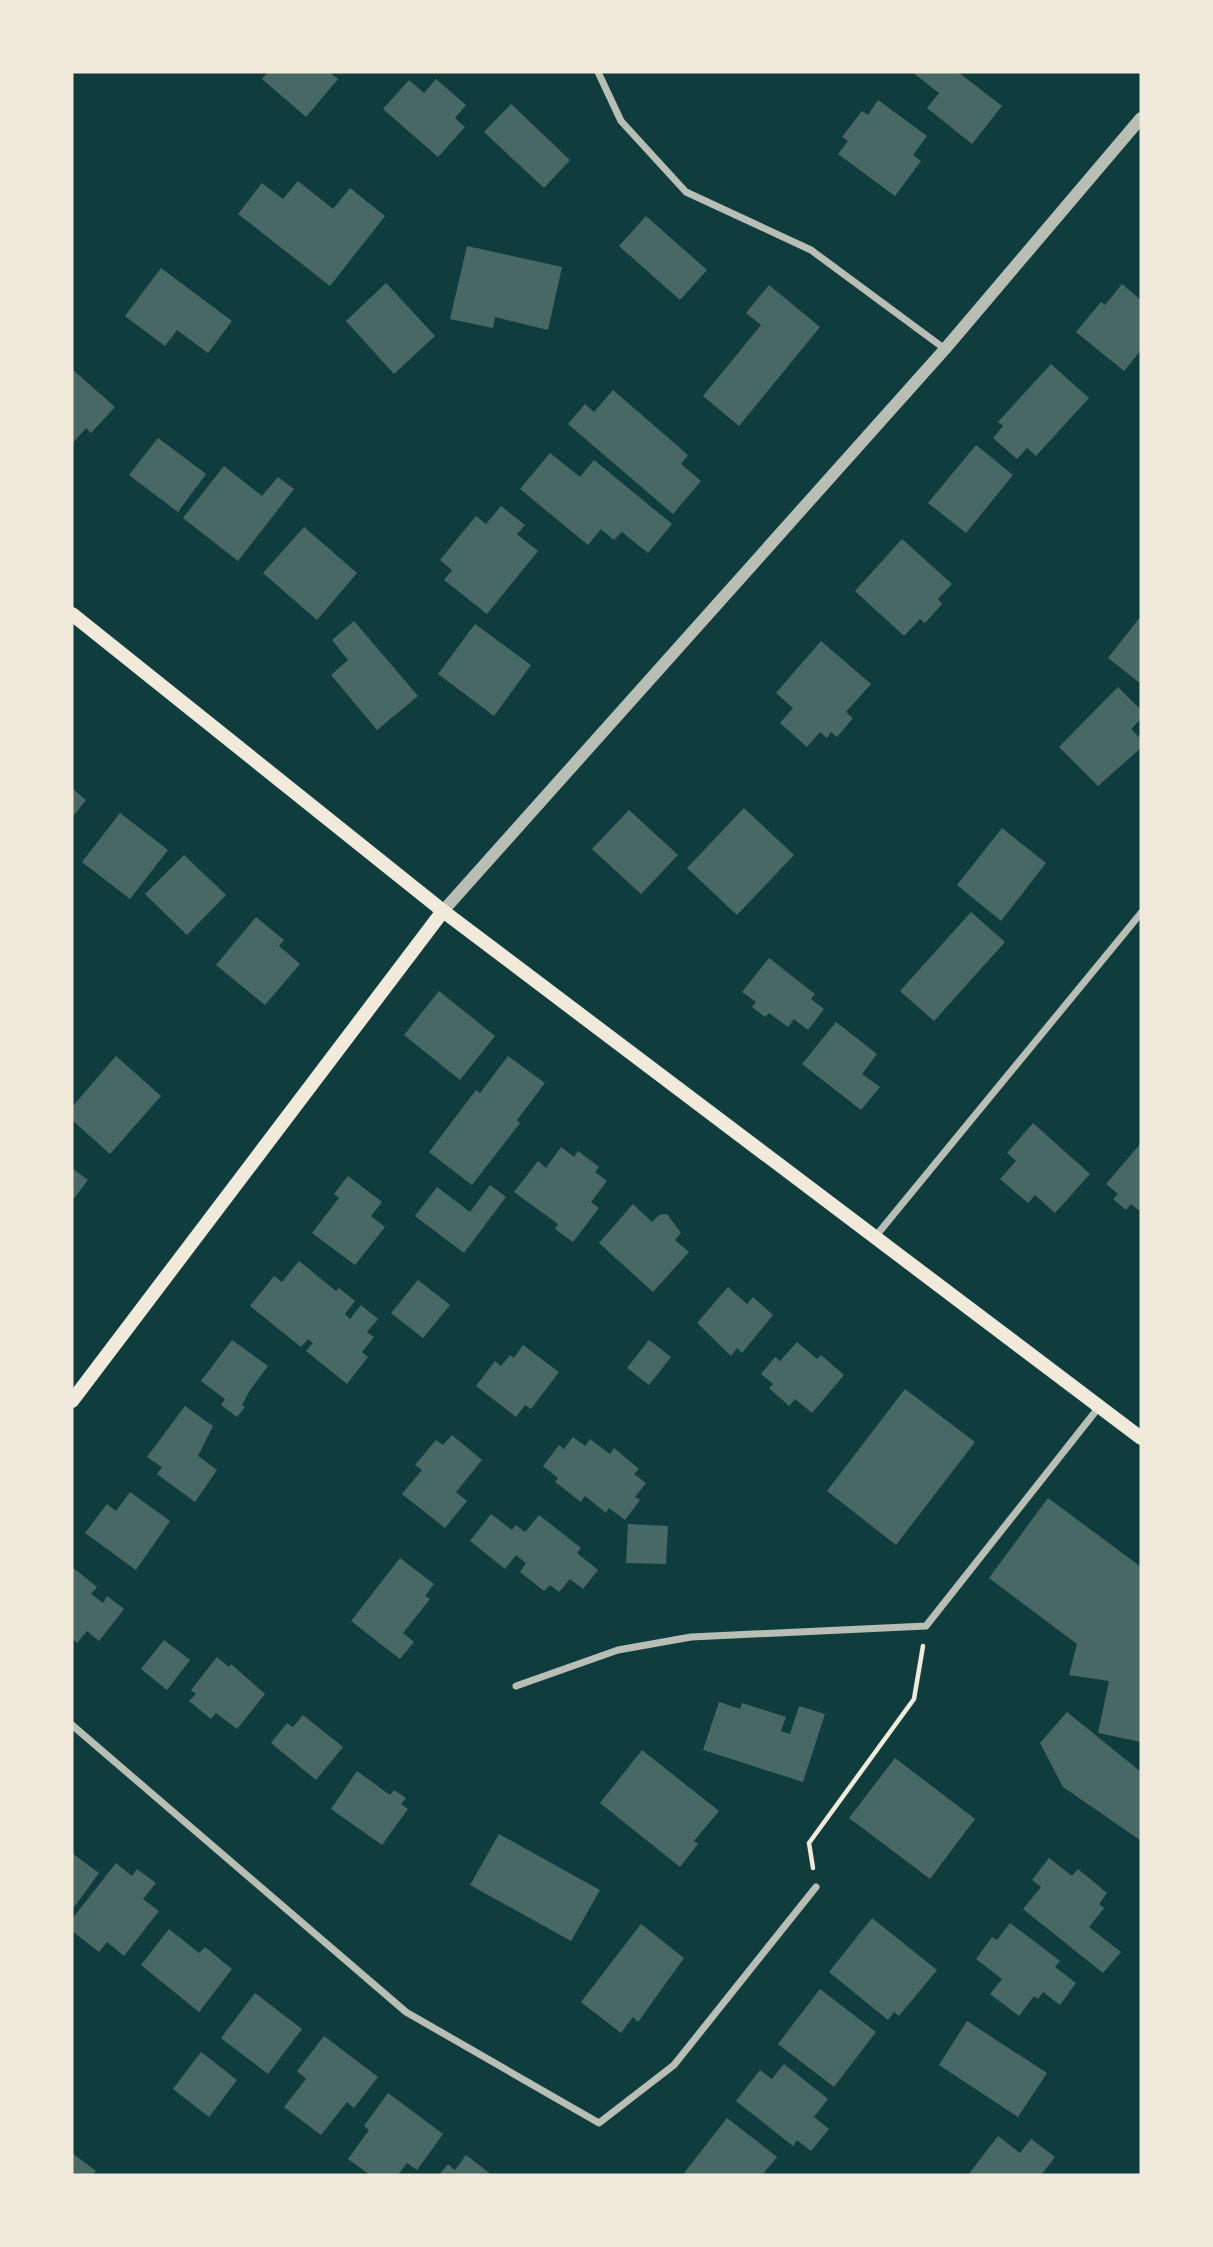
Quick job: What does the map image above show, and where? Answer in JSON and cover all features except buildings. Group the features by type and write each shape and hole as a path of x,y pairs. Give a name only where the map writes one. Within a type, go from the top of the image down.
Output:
{"main road":[{"path":"72,614 443,911 1141,1438"},
{"path":"72,1401 443,911"}],"street":[{"path":"598,72 621,121 686,192 811,250 945,349"},
{"path":"443,911 945,349 1141,118"},
{"path":"874,1238 1141,913"},
{"path":"516,1686 618,1650 691,1636 926,1626 1100,1406"},
{"path":"72,1726 406,2012 599,2123 674,2065 816,1887"}],"path":[{"path":"816,1887 809,1843 914,1699 926,1626"}]}
